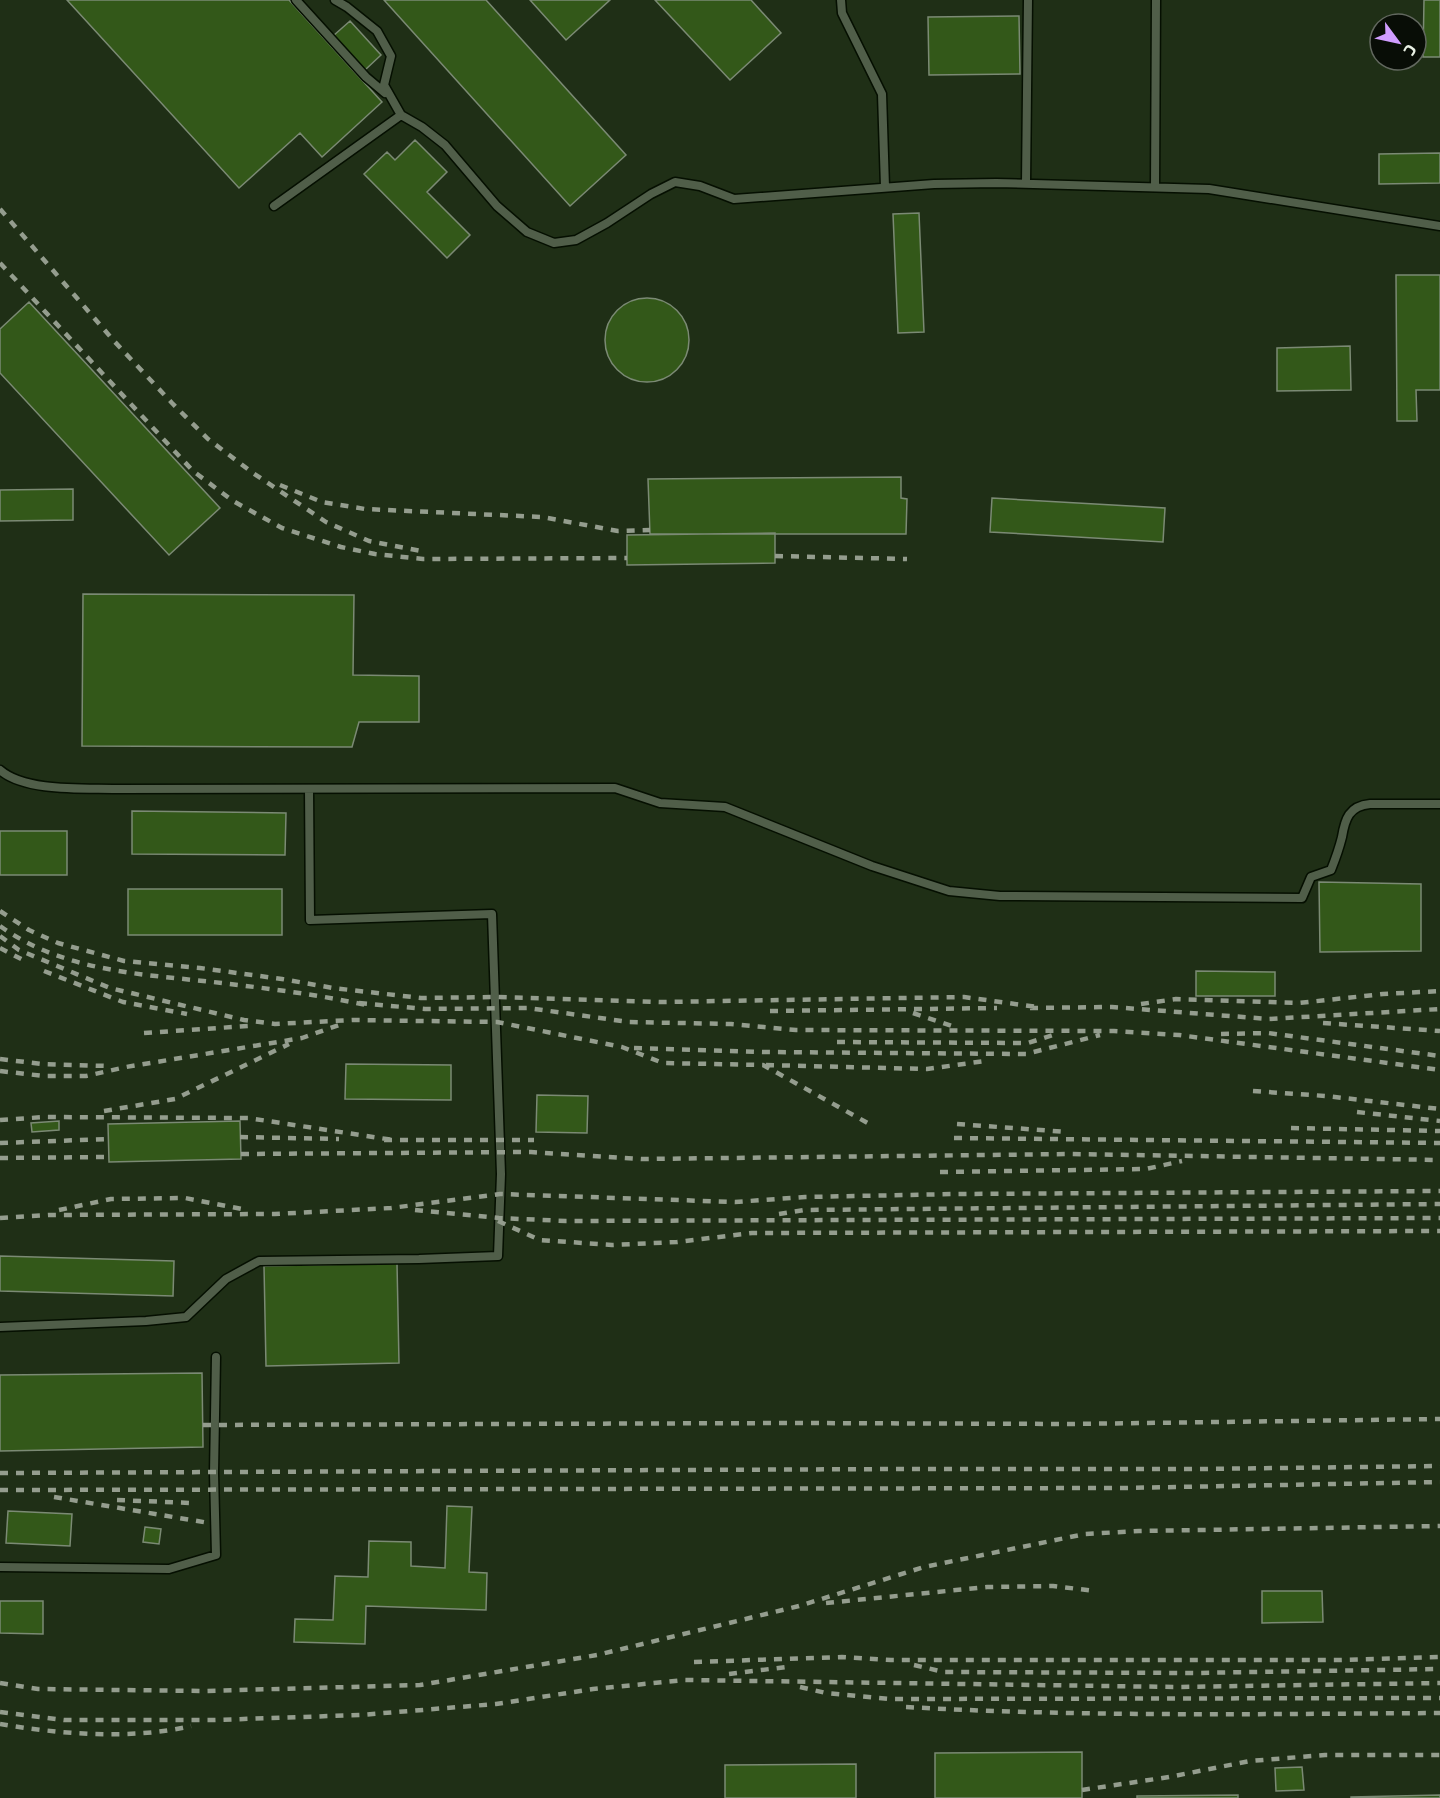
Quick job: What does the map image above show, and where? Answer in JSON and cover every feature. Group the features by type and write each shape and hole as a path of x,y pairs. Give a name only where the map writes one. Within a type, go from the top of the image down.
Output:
{"lane":[{"path":"296,0 366,77 390,97"},
{"path":"335,0 377,31 391,56 384,86 401,115 422,127 445,145 497,206 528,232 554,243 576,240 675,182 700,186 734,199 934,184 1026,183 1209,189 1440,226"},
{"path":"842,0 842,13 882,94 885,187"},
{"path":"1026,183 1028,0"},
{"path":"1155,187 1156,0"},
{"path":"274,207 401,115"},
{"path":"0,770 4,774 37,786 116,789 615,788 660,803 725,807 872,866 949,891 1000,897 1302,898 1311,877 1331,870 1340,845 1343,826 1352,811 1361,805 1440,804"},
{"path":"0,1327 146,1321 186,1317 226,1279 260,1261 419,1260 498,1256 501,1174 492,914 310,920 309,789"},
{"path":"0,1568 169,1569 216,1555 214,1473 216,1357"}],"shaded area":[{"path":"0,0 1440,0 1440,1798 0,1798"}],"building":[{"path":"67,0 289,0 382,102 322,157 300,133 239,188"},
{"path":"384,0 486,0 626,155 570,206"},
{"path":"530,0 610,0 566,40"},
{"path":"655,0 751,0 781,33 730,80"},
{"path":"1424,0 1440,0 1440,57 1428,57 1428,12 1424,12"},
{"path":"1019,16 1020,74 929,75 928,17"},
{"path":"350,21 381,55 365,70 333,36"},
{"path":"415,140 447,172 427,192 470,235 447,258 364,174 387,152 395,160"},
{"path":"1440,153 1440,183 1379,184 1379,154"},
{"path":"919,213 924,332 898,333 893,214"},
{"path":"1396,275 1440,275 1440,390 1416,390 1417,421 1397,421"},
{"path":"647,298 670,305 682,317 689,340 682,363 670,375 647,382 624,375 612,363 605,340 612,317 624,305"},
{"path":"29,302 220,508 169,555 0,373 0,329"},
{"path":"1350,346 1351,390 1277,391 1277,348"},
{"path":"901,477 901,498 907,499 906,534 650,534 648,479"},
{"path":"73,489 73,520 0,521 0,490"},
{"path":"992,498 1165,508 1163,542 990,532"},
{"path":"775,533 775,563 627,565 627,535"},
{"path":"83,594 354,595 353,675 419,676 419,722 359,722 352,747 82,746"},
{"path":"132,811 286,813 285,855 132,854"},
{"path":"0,831 67,831 67,875 0,875"},
{"path":"1319,882 1421,884 1421,951 1320,952"},
{"path":"128,889 282,889 282,935 128,935"},
{"path":"1196,971 1275,972 1275,996 1196,996"},
{"path":"346,1064 451,1065 451,1100 345,1099"},
{"path":"537,1095 588,1096 587,1133 536,1132"},
{"path":"59,1121 59,1130 32,1132 31,1123"},
{"path":"240,1121 241,1159 109,1162 108,1124"},
{"path":"0,1256 174,1261 173,1296 0,1291"},
{"path":"397,1263 399,1363 266,1366 264,1266"},
{"path":"202,1373 203,1447 0,1451 0,1375"},
{"path":"447,1506 472,1507 469,1572 487,1573 486,1610 366,1606 365,1644 294,1642 295,1619 333,1620 335,1576 368,1577 369,1541 411,1542 411,1566 445,1568"},
{"path":"8,1511 72,1514 70,1546 6,1543"},
{"path":"145,1527 161,1529 159,1544 143,1542"},
{"path":"1262,1591 1322,1591 1323,1622 1262,1623"},
{"path":"0,1601 43,1601 43,1634 0,1633"},
{"path":"1082,1752 1082,1798 935,1798 935,1753"},
{"path":"856,1764 856,1798 725,1798 725,1765"},
{"path":"1302,1767 1304,1790 1276,1791 1275,1768"},
{"path":"1238,1795 1238,1798 1137,1798 1137,1796"},
{"path":"1440,1795 1440,1798 1351,1798 1351,1797"}],"railway":[{"path":"0,209 114,341 208,439 253,473 326,522 369,541 421,551"},
{"path":"0,263 193,471 233,501 282,528 341,547 375,554 423,559 627,558"},
{"path":"280,485 322,502 365,509 542,517 618,531 650,530"},
{"path":"775,556 907,559"},
{"path":"0,911 29,930 58,943 124,961 200,968 333,988 421,998 496,997 661,1002 964,997 1037,1007"},
{"path":"0,926 49,953 102,968 290,992 366,1005"},
{"path":"0,936 19,950 110,988 244,1020 275,1024 352,1020 497,1022 622,1047 663,1063 763,1065 873,1126"},
{"path":"0,948 23,960"},
{"path":"44,971 123,1002 187,1014"},
{"path":"1141,1004 1176,999 1299,1003 1383,994 1440,991"},
{"path":"359,1003 425,1009 528,1008 629,1022 731,1024 796,1030 1114,1031 1179,1035 1440,1070"},
{"path":"1030,1008 1112,1007 1269,1019 1440,1009"},
{"path":"770,1011 997,1008"},
{"path":"913,1013 955,1027"},
{"path":"1323,1023 1440,1031"},
{"path":"0,1071 44,1076 86,1076 126,1067 302,1038 339,1025"},
{"path":"144,1033 248,1026"},
{"path":"1221,1034 1268,1033 1440,1056"},
{"path":"837,1042 1028,1043 1056,1034"},
{"path":"634,1048 764,1052 1026,1054 1100,1035"},
{"path":"104,1111 175,1099 289,1044"},
{"path":"0,1059 42,1064 108,1066"},
{"path":"766,1065 927,1069 985,1061"},
{"path":"1253,1091 1326,1096 1440,1109"},
{"path":"1357,1112 1440,1121"},
{"path":"0,1120 45,1117 248,1118 393,1140"},
{"path":"957,1124 1068,1132"},
{"path":"1291,1128 1440,1131"},
{"path":"240,1137 339,1139"},
{"path":"954,1138 1440,1143"},
{"path":"0,1143 108,1139"},
{"path":"384,1140 534,1140"},
{"path":"241,1154 531,1152 641,1159 1071,1154 1440,1160"},
{"path":"0,1158 109,1157"},
{"path":"940,1172 1146,1169 1182,1161"},
{"path":"0,1218 48,1215 275,1214 391,1208 500,1194 735,1202 805,1197 956,1194 1440,1191"},
{"path":"59,1210 111,1199 185,1198 242,1209"},
{"path":"779,1214 804,1210 1440,1204"},
{"path":"415,1210 499,1218 566,1221 1440,1218"},
{"path":"498,1221 540,1240 612,1245 677,1242 752,1233 1440,1231"},
{"path":"203,1425 1071,1424 1440,1419"},
{"path":"0,1473 1198,1469 1440,1466"},
{"path":"0,1490 1123,1488 1440,1482"},
{"path":"54,1497 209,1523"},
{"path":"117,1500 191,1503"},
{"path":"0,1683 38,1689 204,1691 420,1685 597,1655 799,1606 924,1567 1085,1534 1440,1526"},
{"path":"826,1603 987,1587 1053,1586 1095,1591"},
{"path":"694,1662 842,1657 891,1660 1338,1660 1440,1657"},
{"path":"914,1665 944,1672 1194,1673 1440,1669"},
{"path":"729,1674 786,1667"},
{"path":"0,1712 64,1720 214,1720 360,1715 496,1704 593,1689 685,1680 1176,1687 1440,1683"},
{"path":"800,1687 826,1693 891,1699 1440,1698"},
{"path":"906,1707 1106,1714 1440,1713"},
{"path":"0,1724 96,1734 145,1733 191,1726"},
{"path":"1082,1790 1169,1777 1250,1761 1325,1755 1440,1755"}]}
